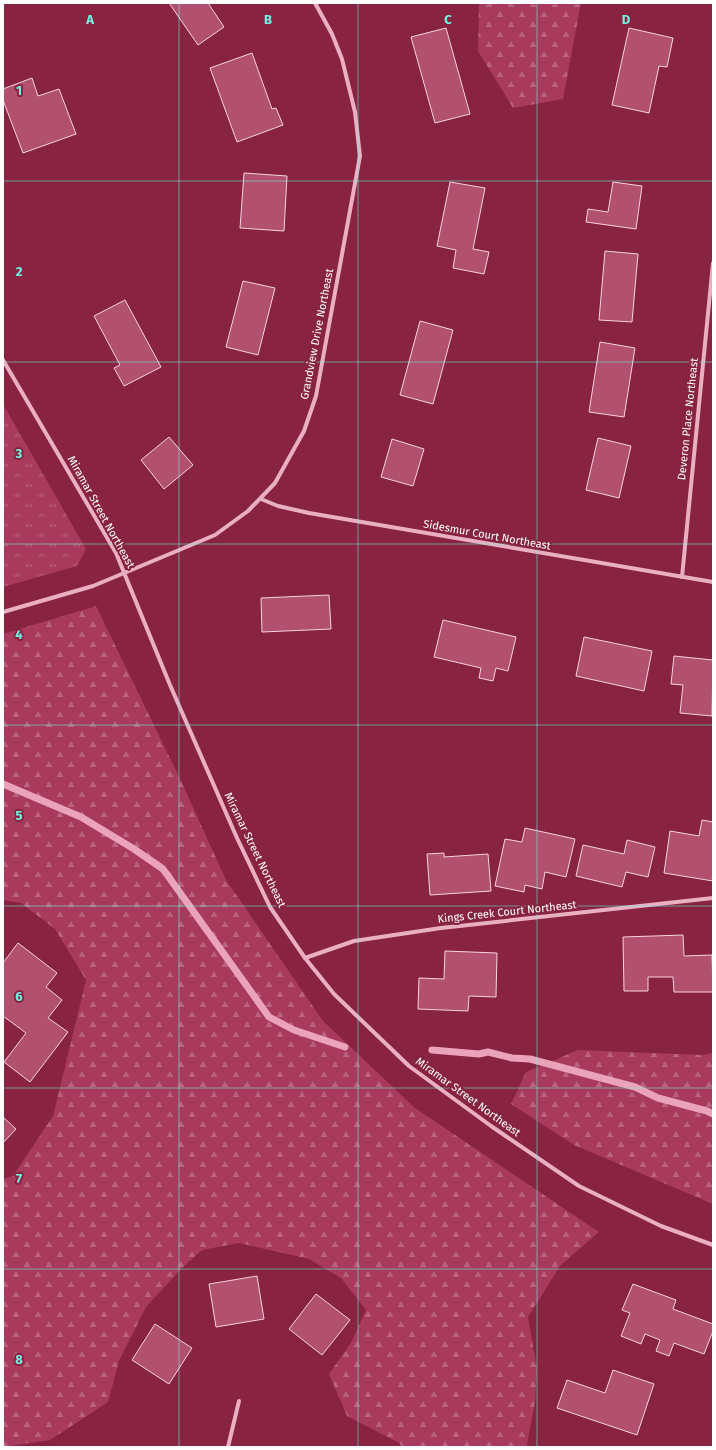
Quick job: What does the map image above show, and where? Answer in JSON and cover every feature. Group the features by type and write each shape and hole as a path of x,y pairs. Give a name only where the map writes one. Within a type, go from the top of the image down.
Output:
{"street":[{"name":"Grandview Drive Northeast","path":"3,612 93,586 215,535 248,511 275,483 304,431 316,396 360,156 356,112 342,59 332,34 315,3"},
{"name":"Deveron Place Northeast","path":"682,577 713,263"},
{"name":"Miramar Street Northeast","path":"3,360 116,553 170,685 237,838 270,906 305,958 334,994 409,1066 491,1126 579,1186 661,1226 713,1245"},
{"name":"Sidesmur Court Northeast","path":"261,498 278,506 308,513 713,582"},
{"name":"Kings Creek Court Northeast","path":"305,958 354,941 370,938 441,928 713,898"},
{"path":"228,1447 239,1401"}],"green space":[{"path":"479,3 581,3 563,99 513,108 478,51"},
{"path":"3,404 86,549 77,566 3,587"},
{"path":"96,606 182,783 226,880 323,1021 415,1108 599,1232 560,1266 528,1317 537,1369 535,1402 527,1444 528,1447 402,1447 399,1443 347,1416 329,1374 351,1343 366,1310 341,1278 309,1259 239,1243 202,1250 182,1268 146,1307 119,1361 108,1402 50,1440 3,1447 3,1179 13,1176 53,1116 86,980 55,929 21,903 3,900 3,634"},
{"path":"578,1050 702,1055 713,1053 713,1204 574,1145 511,1104 526,1072"}],"building":[{"path":"169,3 208,3 224,27 198,45"},
{"path":"446,28 470,114 435,123 411,37"},
{"path":"629,28 673,38 667,67 659,66 649,113 612,105"},
{"path":"252,53 272,109 276,108 283,125 237,142 210,68"},
{"path":"32,78 38,96 59,89 76,134 23,153 3,100 3,89"},
{"path":"244,173 287,176 284,231 240,228"},
{"path":"450,182 485,188 473,249 489,252 484,274 453,268 456,250 437,246"},
{"path":"613,182 642,186 636,229 586,222 588,209 608,212"},
{"path":"605,251 638,254 632,322 599,320"},
{"path":"243,281 275,288 258,355 226,347"},
{"path":"125,300 161,367 124,386 114,368 120,365 94,316"},
{"path":"420,321 453,330 433,404 400,395"},
{"path":"600,342 635,348 624,417 589,412"},
{"path":"169,437 193,465 164,489 141,460"},
{"path":"598,438 631,446 619,498 586,490"},
{"path":"392,439 424,449 413,486 381,477"},
{"path":"329,595 331,629 262,632 261,598"},
{"path":"443,620 516,637 508,671 496,668 493,681 479,678 481,668 434,657"},
{"path":"584,637 652,651 644,691 576,676"},
{"path":"674,656 713,660 712,716 680,713 683,685 671,684"},
{"path":"702,820 713,822 713,881 664,873 670,831 699,836"},
{"path":"525,828 575,839 566,877 545,872 542,889 525,885 524,892 495,886 505,839 522,842"},
{"path":"627,840 655,847 648,877 626,872 622,887 576,876 583,845 624,854"},
{"path":"444,853 444,857 488,854 491,891 430,895 427,854"},
{"path":"683,935 684,956 712,955 713,992 674,992 673,977 648,977 648,991 624,991 623,937"},
{"path":"18,943 57,973 46,987 62,1000 48,1018 68,1032 30,1082 4,1062 26,1033 3,1016 3,963"},
{"path":"445,951 497,953 496,997 469,996 468,1011 418,1009 419,978 444,979"},
{"path":"3,1117 16,1129 3,1143"},
{"path":"257,1276 264,1319 216,1327 209,1284"},
{"path":"633,1284 676,1300 673,1309 713,1324 713,1331 704,1354 674,1343 669,1356 656,1351 660,1340 645,1334 641,1344 621,1336 630,1313 622,1310"},
{"path":"316,1294 350,1320 322,1355 289,1329"},
{"path":"155,1324 192,1348 169,1384 132,1360"},
{"path":"613,1370 654,1384 637,1435 557,1408 567,1380 605,1393"}],"waterway":[{"path":"3,784 81,817 134,849 163,869 269,1017 294,1030 345,1047"},
{"path":"432,1050 479,1054 488,1052 512,1058 530,1059 635,1087 658,1098 707,1111 713,1114"}]}
